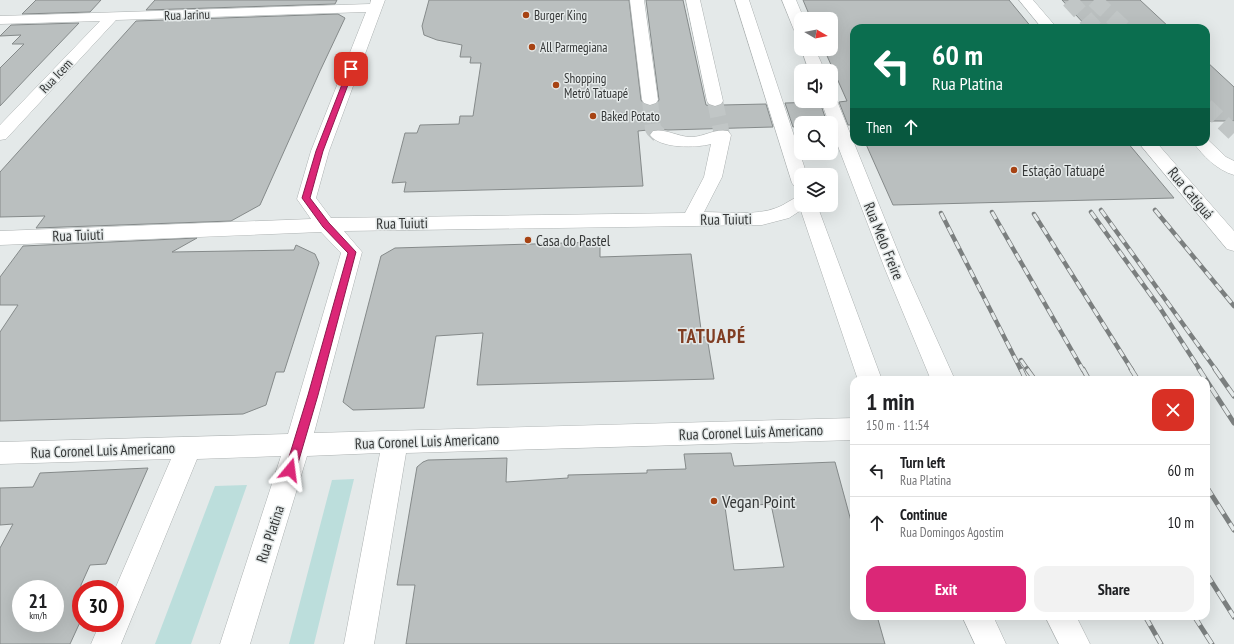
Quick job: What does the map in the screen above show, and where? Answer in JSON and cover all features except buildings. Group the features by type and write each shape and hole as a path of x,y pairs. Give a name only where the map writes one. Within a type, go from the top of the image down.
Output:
{"main road":[{"path":"637,0 650,100"},
{"path":"693,0 715,100"},
{"path":"742,0 796,168"},
{"path":"789,0 794,12"},
{"path":"1026,0 1047,24"},
{"path":"326,225 306,198 320,151 377,4"},
{"name":"Rua Jarinu","path":"0,20 112,17 377,4"},
{"name":"Rua Icem","path":"0,135 112,17"},
{"name":"Rua Melo Freire","path":"832,108 895,268 941,376"},
{"path":"659,135 673,140 691,143 701,142 722,135 713,177 690,220"},
{"name":"Rua Catiguá","path":"1150,146 1233,242"},
{"path":"1206,146 1220,160 1234,169"},
{"name":"Rua Tuiuti","path":"0,238 326,225 762,218 782,213 794,206"},
{"path":"810,212 869,376"},
{"name":"Rua Platina","path":"235,644 298,445 352,252 326,225"},
{"name":"Rua Coronel Luis Americano","path":"0,453 850,430"},
{"path":"359,644 395,442"},
{"path":"124,602 189,448"},
{"path":"980,620 991,644"},
{"path":"1062,620 1075,644"},
{"path":"106,644 111,632"}],"shaded area":[{"path":"354,479 314,644 289,644 332,480"},
{"path":"247,485 191,644 155,644 215,486"}],"tunnel":[{"path":"1069,0 1091,24"},
{"path":"1094,0 1120,24"},
{"path":"650,100 653,129 659,135"},
{"path":"715,101 722,135"},
{"path":"1210,110 1234,133"}],"railway":[{"path":"1101,210 1216,370"},
{"path":"1155,210 1234,306"},
{"path":"992,212 1083,370"},
{"path":"1091,212 1160,308 1200,370"},
{"path":"941,213 1021,370"},
{"path":"1034,214 1132,370"},
{"path":"1021,360 1028,370"},
{"path":"1021,369 1024,376"},
{"path":"1027,369 1032,376"},
{"path":"1083,369 1087,376"},
{"path":"1131,369 1135,376"},
{"path":"1199,369 1204,376"},
{"path":"1215,369 1234,396"},
{"path":"1210,386 1234,423"},
{"path":"1210,492 1234,530"},
{"path":"1210,579 1234,617"},
{"path":"1147,620 1161,644"},
{"path":"1197,620 1212,644"}],"place":[{"name":"Burger King","path":"526,15"},
{"name":"All Parmegiana","path":"532,47"},
{"name":"Shopping Metrô Tatuapé","path":"556,85"},
{"name":"Baked Potato","path":"593,116"},
{"name":"Estação Tatuapé","path":"1014,170"},
{"name":"Casa do Pastel","path":"528,240"},
{"name":"Vegan Point","path":"714,501"}],"district":[{"name":"TATUAPÉ","path":"712,336"}],"route":[{"path":"290,470 313,395 352,252 326,225 306,198 320,151 351,69"}]}
